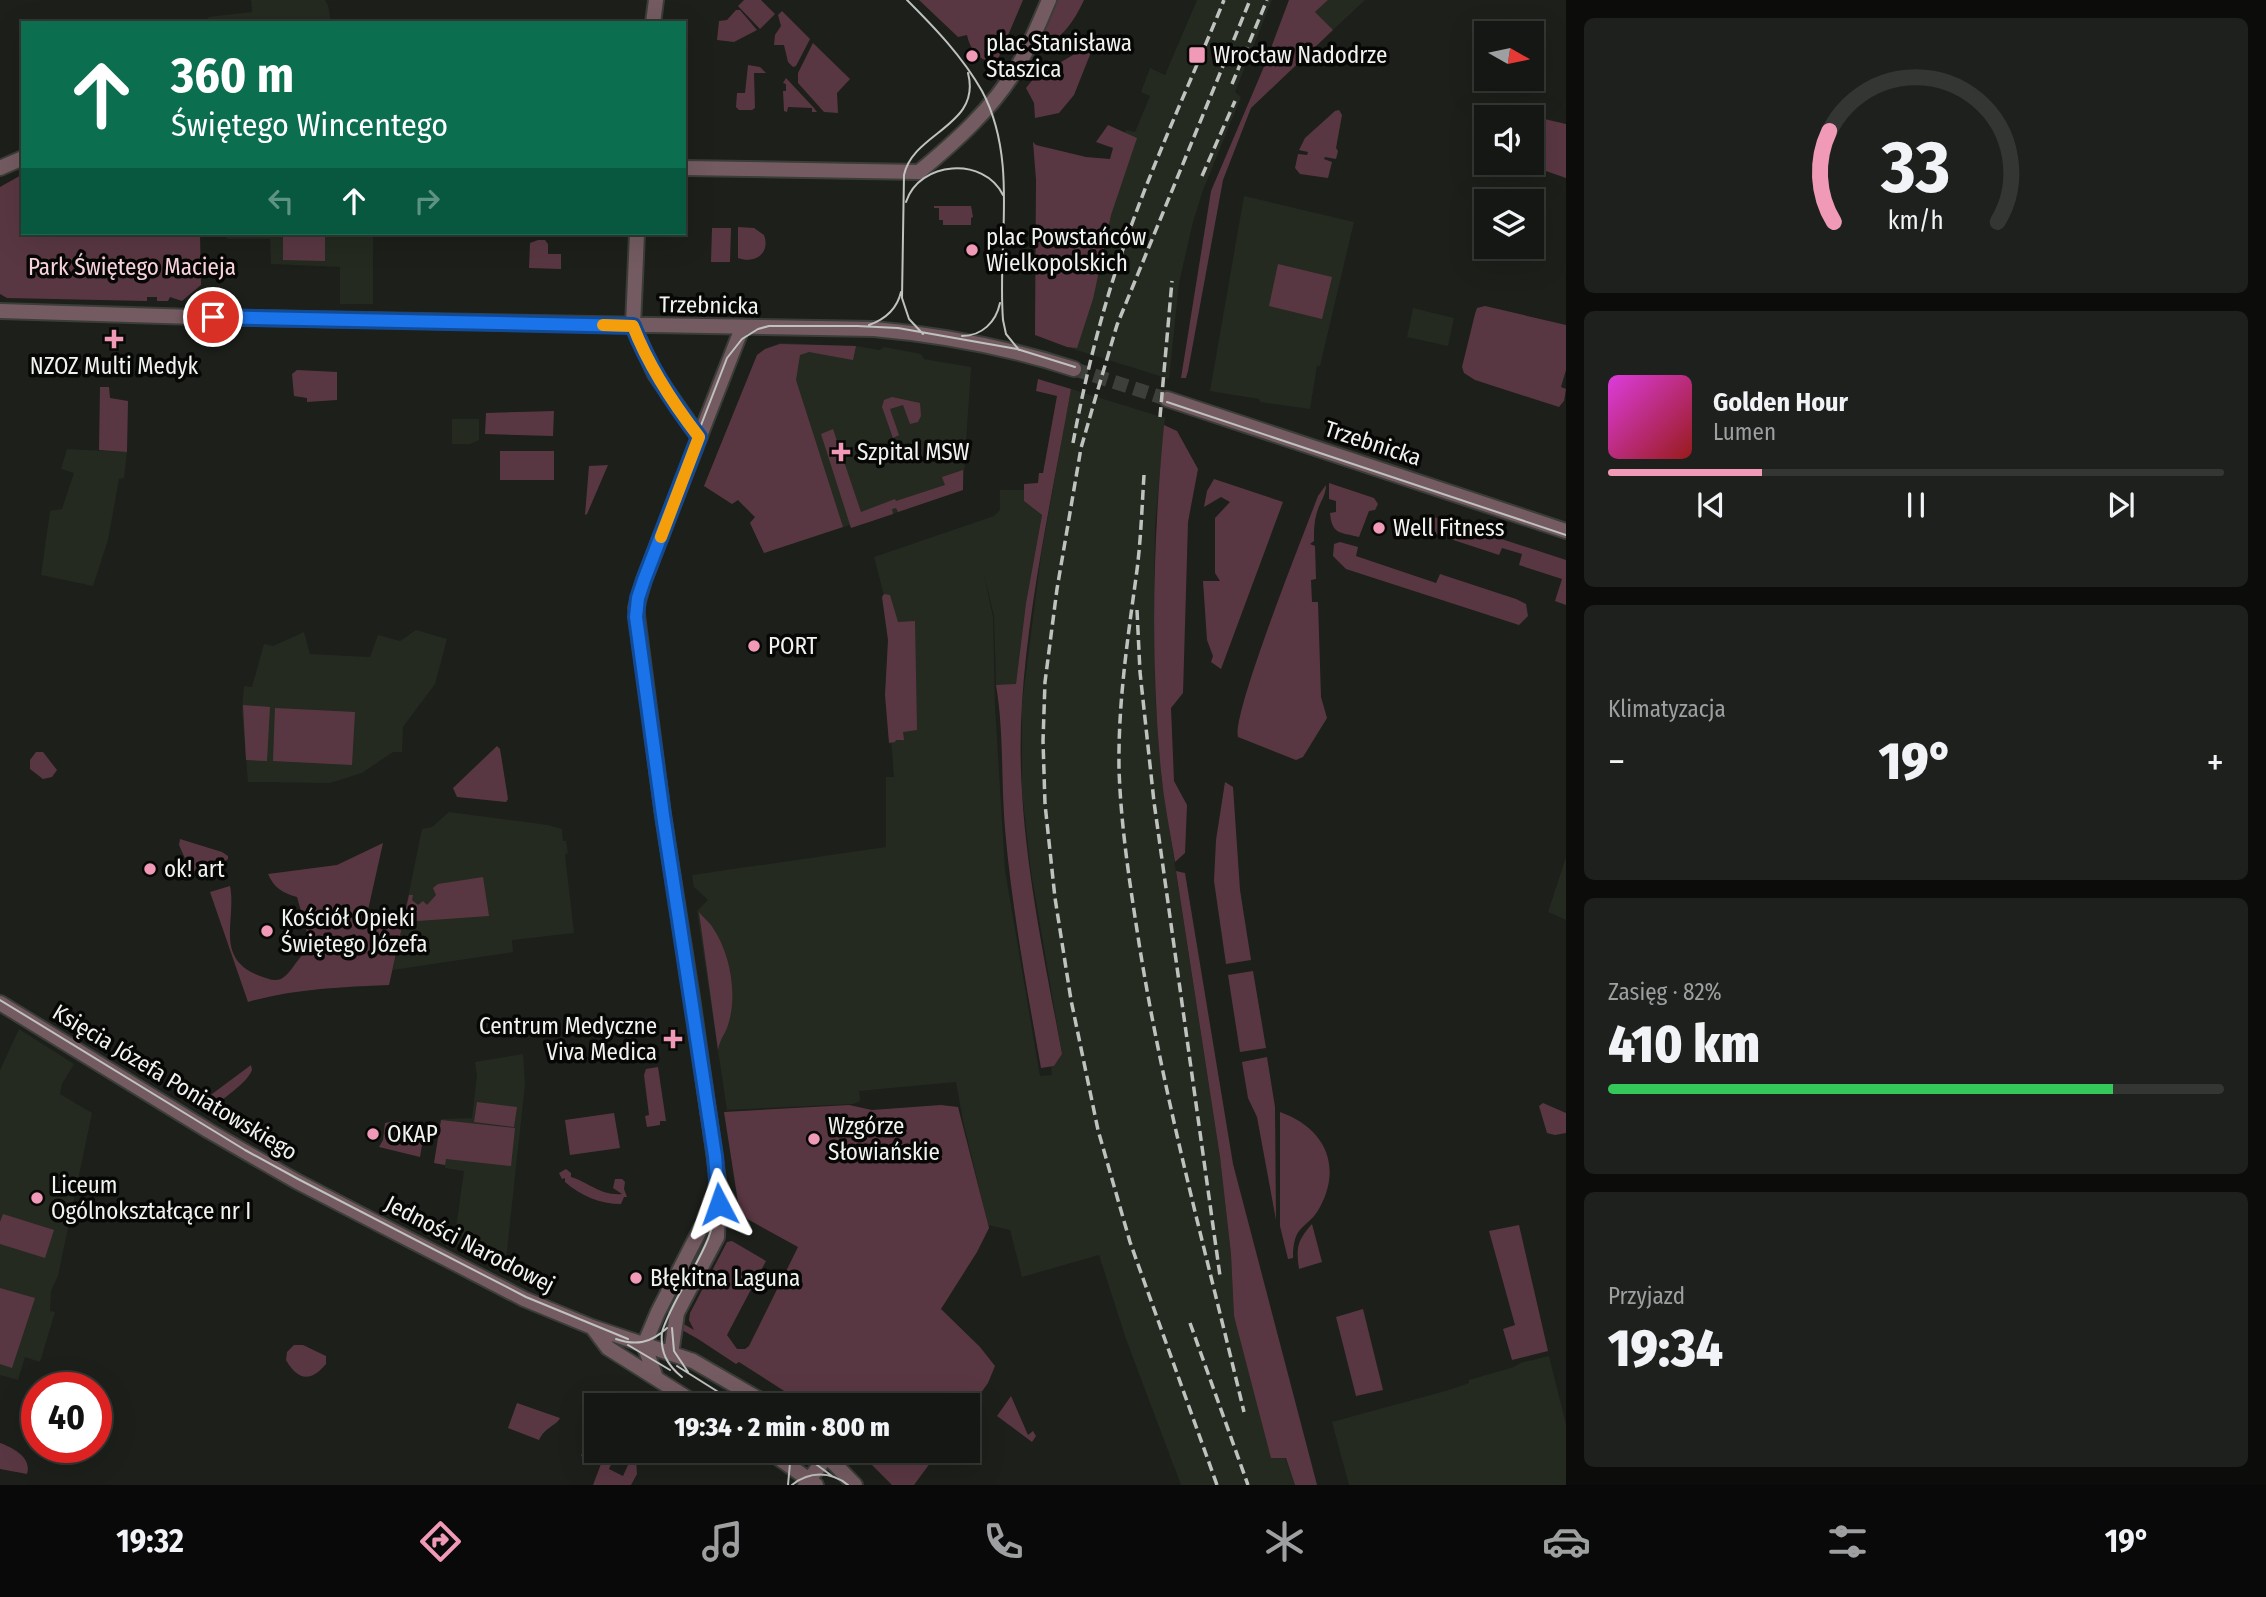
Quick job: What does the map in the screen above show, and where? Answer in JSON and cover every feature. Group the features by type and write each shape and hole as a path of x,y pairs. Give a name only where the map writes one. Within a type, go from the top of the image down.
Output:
{"street":[{"path":"653,21 656,0"},
{"path":"686,168 919,172 984,112 1016,69 1049,0"},
{"path":"0,168 21,159"},
{"path":"638,235 633,326 655,374 699,437"},
{"name":"Trzebnicka","path":"0,311 633,326 856,328 900,331 1022,353 1074,369"},
{"path":"671,1354 677,1313 717,1237 719,1204 716,1164 636,617 641,588 742,328"},
{"name":"Trzebnicka","path":"1167,399 1566,531"},
{"name":"Księcia Józefa Poniatowskiego","path":"0,1003 209,1131 329,1198"},
{"name":"Jedności Narodowej","path":"329,1198 517,1295 592,1327 703,1366 749,1393"},
{"path":"656,1378 645,1345 658,1311 701,1228 716,1222"},
{"name":"Jedności Narodowej","path":"592,1327 608,1348 679,1393"},
{"path":"782,1463 806,1484 818,1463"},
{"path":"834,1463 855,1485"}],"shaded area":[{"path":"251,0 325,0 331,21 209,21 208,17 252,12"},
{"path":"1197,0 1272,0 1235,92 1241,97 1193,222 1179,283 1169,379 1067,347 1086,281 1096,196 1126,130 1135,132 1150,96 1141,92 1150,68 1165,75"},
{"path":"1328,0 1365,0 1333,30 1315,12"},
{"path":"1244,196 1354,222 1320,366 1317,366 1310,409 1210,391"},
{"path":"227,235 373,235 373,304 340,304 340,267 271,264 270,239 227,239"},
{"path":"1413,308 1454,318 1448,346 1407,337"},
{"name":"Szpital MSW","path":"780,343 856,346 880,350 884,347 921,354 924,359 971,367 963,490 863,524 862,521 764,553 750,523 755,517 738,500 732,504 704,486 757,355"},
{"path":"1071,389 1165,418 1155,527 1154,598 1155,693 1161,775 1220,1157 1231,1254 1234,1316 1295,1485 1181,1485 1126,1339 1099,1255 1022,1277 1010,1230 988,1225 956,1082 859,1091 860,1101 853,1104 727,1110 697,911 708,900 694,887 692,875 886,847 886,777 894,777 889,715 889,614 874,557 994,516 1000,510 1000,490 1024,490 1024,501 1042,515 1026,603 1016,685 996,685 994,616 984,574 993,617 995,706 1005,870 1040,1076 1052,1075 1051,1067 1062,1054 1031,872 1022,792 1022,704 1041,555"},
{"path":"452,419 479,419 479,440 470,444 452,444"},
{"path":"67,449 127,452 124,478 119,479 108,540 93,586 41,575 50,511 62,509 74,473 61,469"},
{"path":"416,630 447,639 435,684 403,727 402,752 393,752 362,773 330,783 248,782 242,711 244,686 252,687 264,644 273,646 304,632 310,654 370,657 378,635 400,641"},
{"path":"449,812 562,829 568,853 565,855 574,933 512,940 513,952 393,970 422,829 432,827"},
{"path":"1566,857 1566,920 1548,912"},
{"name":"Liceum Ogólnokształcące nr I","path":"19,1029 74,1064 62,1084 60,1094 92,1113 58,1276 51,1291 50,1311 55,1312 40,1362 25,1357 18,1380 0,1375 0,1070"},
{"path":"523,1054 525,1084 506,1260 503,1267 454,1242 464,1171 434,1163 441,1119 472,1118 477,1075 475,1062"},
{"path":"1549,1356 1566,1424 1566,1485 1349,1485 1332,1422 1449,1390 1469,1383 1469,1380"}],"green space":[{"path":"744,0 761,0 775,14 760,29 738,6"},
{"path":"919,0 1023,0 998,59 992,61 978,55 967,35 958,37"},
{"path":"1057,0 1084,0 1060,36 1038,47"},
{"path":"1289,0 1328,0 1315,12 1333,30 1251,108 1223,180 1188,371 1186,378 1181,378 1211,191"},
{"path":"736,10 740,10 757,30 734,42 717,40 719,21 727,20"},
{"path":"782,11 810,39 793,67 788,62 784,45 774,45 775,35 781,26 778,15"},
{"path":"1095,42 1074,95 1059,113 1035,118 1034,103 1026,88 1034,78"},
{"path":"813,43 850,79 837,93 838,113 824,112 798,83 798,73"},
{"path":"748,65 760,67 766,73 754,73 755,108 739,110 736,107 737,93 745,93"},
{"path":"786,78 817,112 812,112 812,108 788,107 787,112 784,111 783,91 786,91 786,84 783,83"},
{"path":"1339,110 1342,115 1336,159 1324,159 1332,162 1328,178 1300,174 1295,168 1298,154 1307,155 1308,152 1299,150 1305,138"},
{"path":"1544,119 1566,124 1566,178 1544,170"},
{"path":"1108,125 1137,138 1111,215 1093,299 1077,348 1067,347 1035,335 1036,180 1033,142 1086,157 1110,159 1113,148 1096,142"},
{"name":"Park Świętego Macieja","path":"21,175 21,235 200,235 201,285 182,301 170,297 168,301 157,301 157,297 147,297 147,301 7,298 0,294 0,187"},
{"path":"934,206 971,206 971,225 943,225 943,220 939,220 939,208"},
{"path":"738,227 754,228 764,235 766,242 760,256 750,260 738,258"},
{"path":"712,228 731,228 730,262 711,262"},
{"path":"283,236 325,237 325,261 283,260"},
{"path":"545,240 548,244 548,254 561,254 561,269 529,268 530,243"},
{"path":"1278,264 1332,277 1322,319 1269,306"},
{"path":"1485,306 1566,325 1566,370 1561,387 1566,389 1564,401 1559,407 1475,380 1464,373 1462,367 1475,314 1477,308"},
{"path":"780,344 856,346 853,360 809,352 800,355 796,380 843,527 764,553 750,523 755,517 738,500 732,504 704,486 757,355"},
{"path":"297,370 337,372 337,400 307,402 307,398 294,396 292,374"},
{"path":"1038,379 1071,389 1036,584 1022,703 1022,791 1031,879 1062,1054 1054,1066 1041,1068 1020,949 1008,859 996,685 1016,684 1026,603 1042,515 1024,501 1024,484 1038,483 1039,473 1043,473 1057,396 1036,391"},
{"path":"100,387 109,387 110,398 128,401 127,452 99,450"},
{"path":"892,397 920,403 921,416 918,422 910,424 903,405 890,409 899,435 893,438 882,407 884,400"},
{"path":"554,411 553,436 485,434 486,413"},
{"path":"1164,425 1177,431 1198,469 1188,522 1183,693 1171,708 1174,781 1187,805 1185,853 1175,862 1161,772 1155,685 1155,555"},
{"path":"833,429 861,512 945,485 942,477 963,470 963,490 898,512 896,508 892,509 893,514 851,528 821,434"},
{"path":"500,451 554,451 554,480 500,480"},
{"path":"608,465 587,514 585,515 589,466"},
{"path":"1214,479 1283,502 1221,669 1211,662 1213,656 1207,640 1203,581 1220,581 1215,573 1215,518 1230,502 1221,497 1204,507 1207,491"},
{"path":"1329,483 1374,498 1378,504 1375,510 1369,511 1359,537 1335,529 1330,513 1336,512 1336,501 1329,499"},
{"path":"1326,485 1316,516 1314,541 1310,544 1315,546 1316,579 1311,580 1312,602 1318,602 1321,697 1327,718 1303,757 1296,760 1238,737 1239,722 1270,621 1318,496"},
{"path":"1428,515 1566,560 1566,605 1555,601 1562,579 1519,565 1522,554 1502,548 1499,555 1423,530"},
{"path":"1340,542 1358,547 1356,556 1436,583 1440,574 1516,599 1526,604 1528,616 1519,625 1346,569 1333,556 1334,544"},
{"path":"884,594 890,595 898,622 915,621 917,730 903,732 904,740 889,743 885,695 888,640 882,597"},
{"path":"243,705 270,707 267,761 246,760"},
{"path":"275,708 355,712 352,765 273,761"},
{"path":"497,746 500,749 508,799 506,802 457,797 453,788"},
{"path":"36,752 43,752 57,770 52,777 43,779 30,769 30,760"},
{"path":"1225,782 1233,787 1240,890 1251,960 1226,964 1214,881 1216,840"},
{"path":"180,839 222,852 228,859 223,863 191,872 179,845"},
{"path":"383,843 368,910 382,912 382,923 402,927 389,985 300,991 248,1002 210,892 230,886 230,937 236,959 260,976 278,980 288,973 311,947 297,897 280,889 268,874 337,865"},
{"path":"1176,871 1185,873 1233,1164 1317,1485 1295,1485 1286,1458 1271,1458 1234,1316 1231,1254 1220,1157"},
{"path":"483,877 489,916 403,922 409,895 413,895 412,900 418,905 423,901 427,905 436,895 433,888 438,884"},
{"path":"699,912 719,938 731,975 731,1013 718,1050"},
{"path":"1253,971 1266,1048 1240,1052 1228,975"},
{"path":"1267,1057 1275,1107 1276,1220 1257,1117 1248,1098 1242,1062"},
{"path":"251,1065 252,1070 245,1080 216,1107 208,1102 208,1097"},
{"path":"658,1067 666,1121 647,1127 645,1116 649,1115 644,1075 646,1069"},
{"path":"477,1102 517,1107 514,1127 474,1122"},
{"path":"1543,1103 1566,1113 1566,1133 1547,1133 1539,1106"},
{"path":"849,1105 872,1110 941,1105 958,1107 989,1228 941,1309 980,1347 995,1366 980,1394 787,1393 682,1330 682,1323 694,1330 689,1320 690,1313 727,1242 732,1241 766,1261 727,1335 737,1349 745,1349 749,1346 798,1247 740,1215 724,1112"},
{"path":"1280,1112 1308,1127 1318,1137 1329,1162 1330,1176 1320,1207 1298,1232 1293,1258 1288,1259 1280,1226"},
{"path":"614,1113 620,1148 570,1155 565,1120"},
{"path":"441,1120 515,1128 511,1166 446,1159 445,1165 434,1163"},
{"path":"395,1121 425,1127 420,1157 379,1147 383,1140 385,1123"},
{"path":"566,1169 571,1173 571,1177 608,1193 622,1194 613,1188 615,1179 622,1179 627,1197 624,1197 621,1204 606,1203 584,1195 565,1182 565,1178 562,1179 559,1173"},
{"path":"3,1214 54,1230 45,1258 0,1244 0,1222"},
{"path":"1312,1224 1322,1262 1299,1269 1299,1245"},
{"path":"1519,1225 1548,1351 1512,1360 1503,1329 1515,1325 1489,1231"},
{"path":"0,1288 35,1298 12,1368 0,1364"},
{"path":"1363,1309 1383,1390 1356,1396 1336,1317"},
{"path":"294,1345 303,1345 326,1356 326,1364 315,1374 305,1377 300,1375 286,1360 287,1352"},
{"path":"1011,1396 1028,1435 1033,1431 1036,1436 1032,1442 997,1416"},
{"path":"517,1403 560,1418 539,1440 508,1428"},
{"path":"0,1443 21,1455 21,1463 27,1463 28,1468 27,1474 0,1469"},
{"path":"598,1463 612,1463 609,1469 623,1476 628,1465 625,1463 636,1463 637,1474 631,1485 593,1485 601,1464"},
{"path":"870,1463 930,1463 914,1485 892,1485"}],"tunnel":[{"path":"1074,369 1167,399"}],"tram line":[{"path":"907,0 966,66 982,91 993,118 1000,145 1003,174 1003,320 1006,334 1019,350"},
{"path":"923,334 909,319 902,298 904,175 910,160 920,148 956,117 965,105 970,91 968,73"},
{"path":"906,202 913,188 924,178 937,171 952,168 982,174 994,182 1003,195"},
{"path":"869,325 890,313 901,292"},
{"path":"962,336 976,334 987,327 1000,303"},
{"path":"682,1377 666,1358 662,1346 662,1332 711,1231 717,1194 633,624 634,600 727,358 742,339 769,326 857,326 898,328 1017,349 1075,367"},
{"path":"1167,402 1566,535"},
{"path":"0,1000 245,1150 298,1179 526,1297 628,1339"},
{"path":"616,1339 643,1342 667,1328"},
{"path":"672,1328 674,1351 688,1372"},
{"path":"628,1345 670,1370"},
{"path":"677,1366 720,1393"},
{"path":"788,1485 790,1463"},
{"path":"814,1463 832,1476"},
{"path":"792,1485 806,1477 820,1474 834,1477 848,1485"}],"railway":[{"path":"1073,443 1094,346 1122,252 1158,157 1224,0"},
{"path":"1217,1485 1130,1242 1098,1130 1071,1000 1055,898 1045,804 1043,741 1045,682 1057,589 1081,448 1117,325 1250,0"},
{"path":"1232,84 1267,0"},
{"path":"1202,176 1235,101"},
{"path":"1160,417 1172,281"},
{"path":"1144,475 1138,558 1120,719 1119,769 1124,835 1139,943 1161,1061 1244,1412"},
{"path":"1137,610 1140,672 1154,802 1220,1276"},
{"path":"1190,1323 1248,1485"}],"slow traffic":[{"path":"603,325 633,326 655,374 699,437 661,537"}],"place":[{"name":"Wrocław Nadodrze","path":"1197,55"},
{"name":"plac Stanisława Staszica","path":"972,56"},
{"name":"plac Powstańców Wielkopolskich","path":"972,250"},
{"name":"NZOZ Multi Medyk","path":"114,339"},
{"name":"Szpital MSW","path":"841,452"},
{"name":"Well Fitness","path":"1379,528"},
{"name":"PORT","path":"754,646"},
{"name":"ok! art","path":"150,869"},
{"name":"Kościół Opieki Świętego Józefa","path":"267,931"},
{"name":"Centrum Medyczne Viva Medica","path":"673,1039"},
{"name":"OKAP","path":"373,1134"},
{"name":"Wzgórze Słowiańskie","path":"814,1139"},
{"name":"Liceum Ogólnokształcące nr I","path":"37,1198"},
{"name":"Błękitna Laguna","path":"636,1278"}],"route":[{"path":"213,317 633,326 655,374 699,437 644,580 636,617 715,1156 719,1204"}]}
